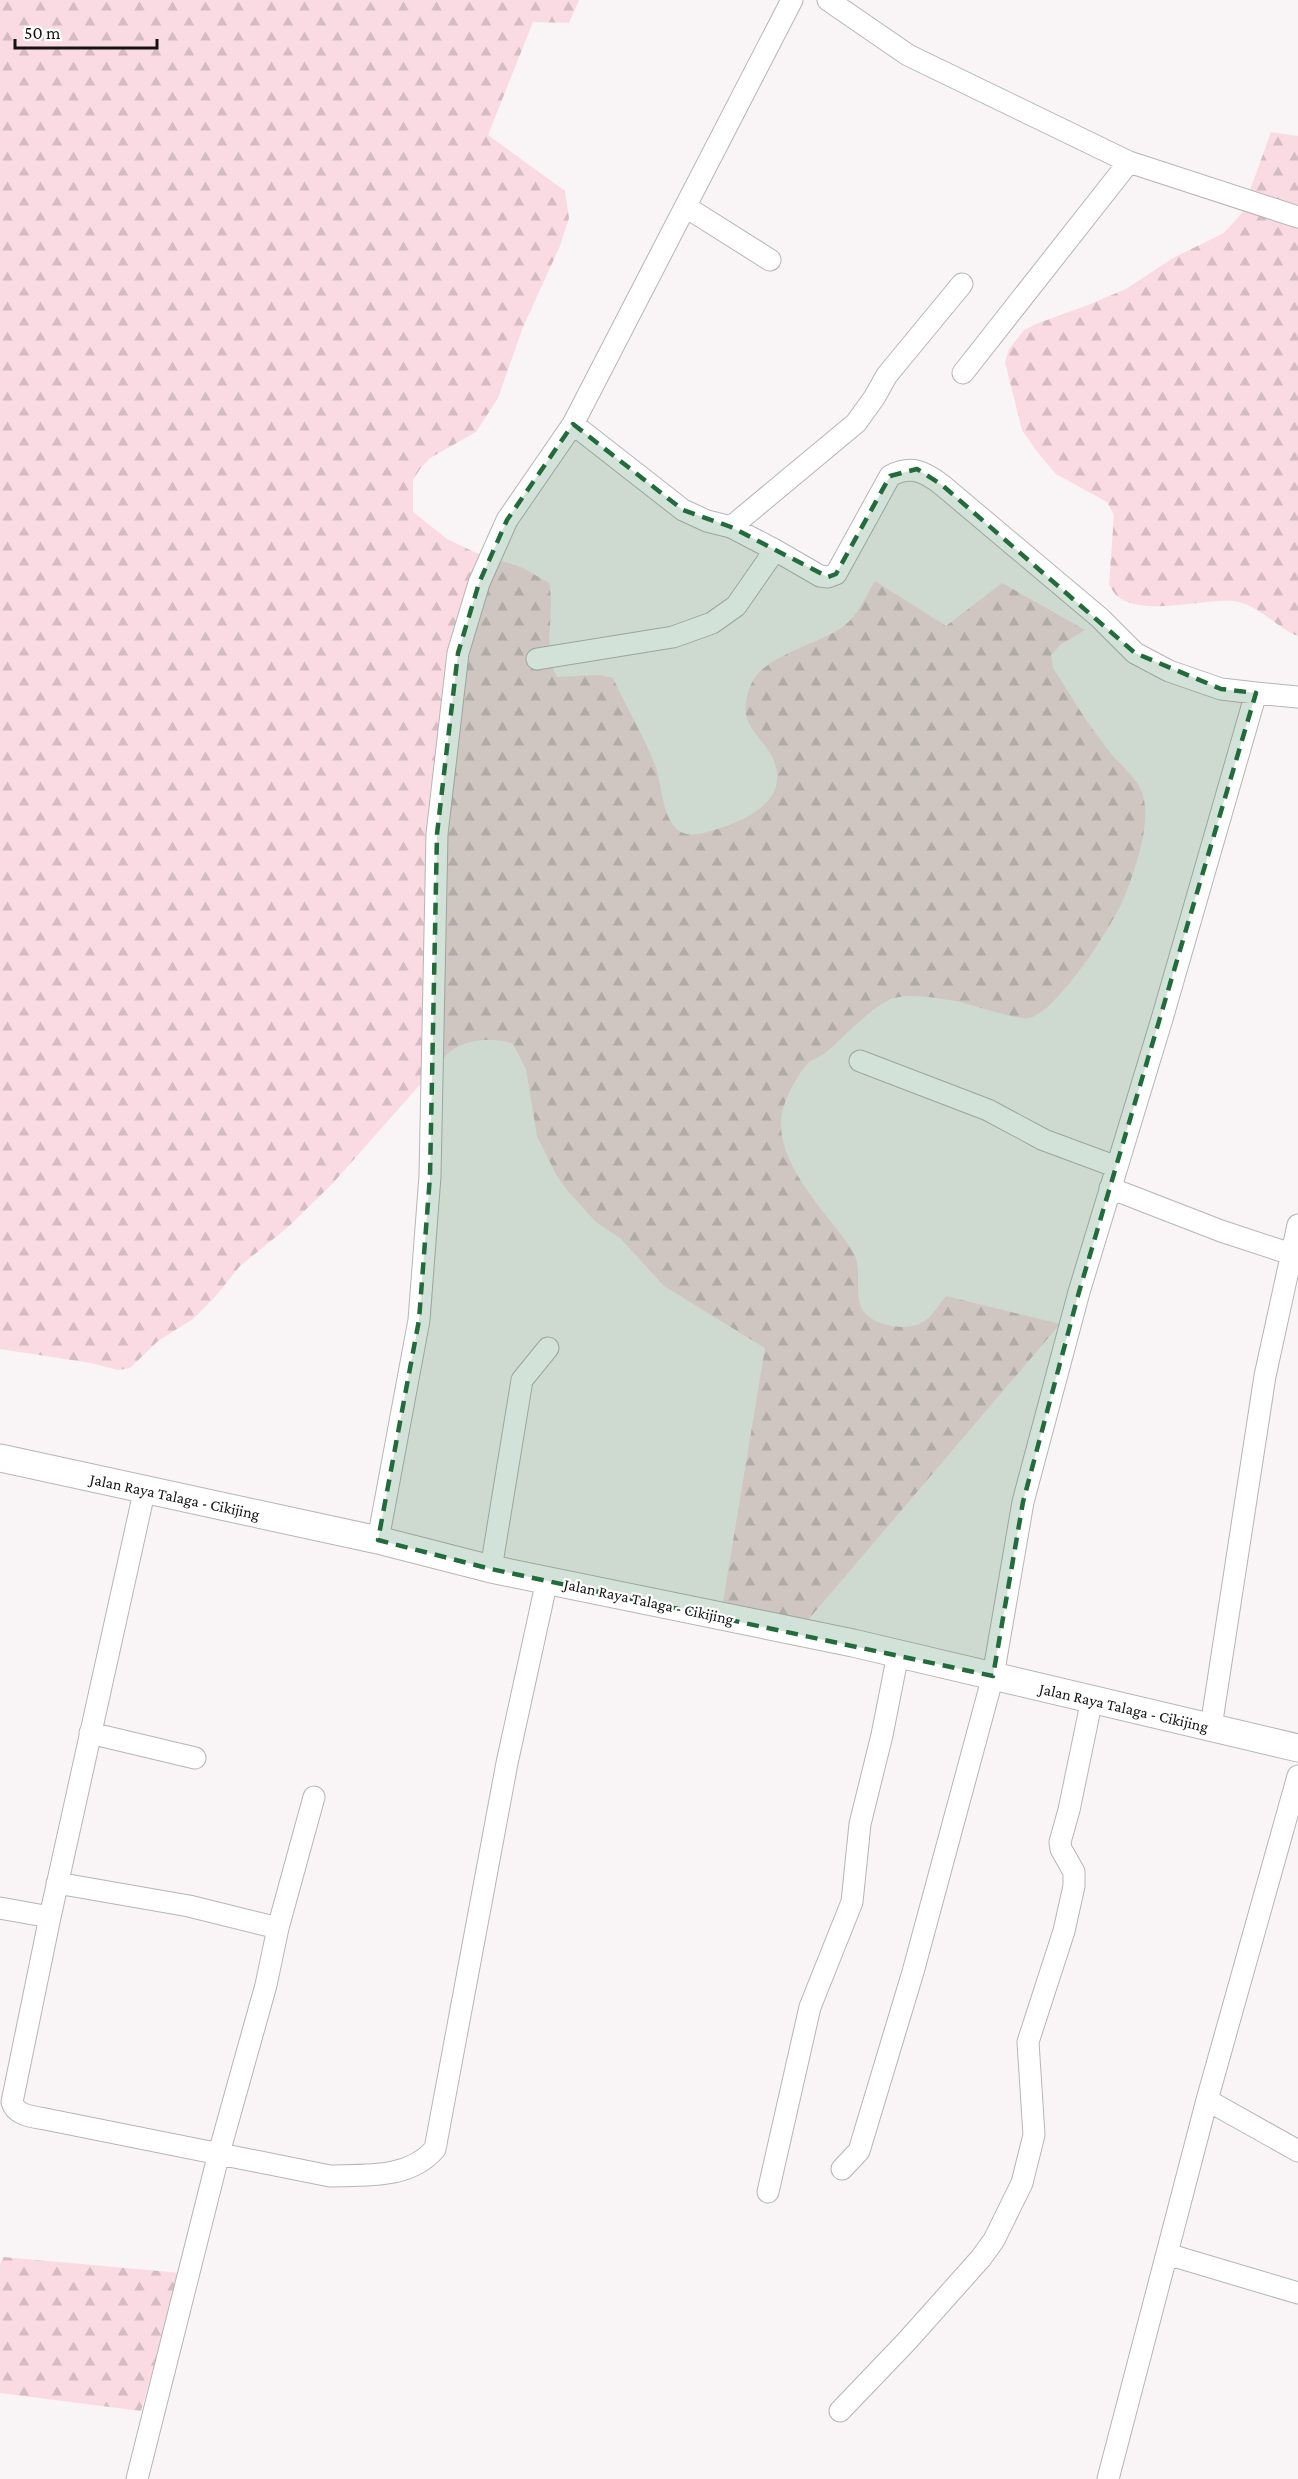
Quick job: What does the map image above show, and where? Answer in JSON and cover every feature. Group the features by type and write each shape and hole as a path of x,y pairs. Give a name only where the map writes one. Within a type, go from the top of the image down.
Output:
{"main road":[{"name":"Jalan Raya Talaga - Cikijing","path":"0,1458 378,1540 491,1569 898,1654 1298,1748"}],"street":[{"path":"378,1540 419,1320 430,1176 437,834 458,653 479,583 507,520 573,424 792,0"},
{"path":"828,0 908,55 1129,162 1298,216"},
{"path":"963,373 1129,162"},
{"path":"686,207 770,260"},
{"path":"731,527 856,423 887,375 962,284"},
{"path":"573,424 683,510 707,521 731,527 820,576 828,577 836,574 890,476 901,470 917,469 942,485 1100,618 1135,653 1169,671 1221,689 1298,697"},
{"path":"537,659 673,638 712,623 736,606 775,550"},
{"path":"842,2169 859,2151 913,1972 993,1676 1023,1502 1079,1292 1256,693"},
{"path":"860,1061 988,1110 1044,1140 1117,1167"},
{"path":"1110,1188 1221,1231 1291,1254"},
{"path":"1211,1727 1263,1388 1298,1225"},
{"path":"491,1569 522,1380 548,1348"},
{"path":"145,1488 57,1884 12,2102 19,2113 330,2176 409,2169 424,2161 435,2149 507,1763 547,1580"},
{"path":"768,2192 810,2007 852,1902 860,1824 882,1735 898,1654"},
{"path":"840,2411 907,2341 981,2258 994,2240 1022,2182 1034,2135 1028,2042 1064,1930 1074,1886 1074,1872 1061,1849 1060,1842 1092,1699"},
{"path":"90,1732 195,1758"},
{"path":"1108,2479 1207,2100 1298,1776"},
{"path":"137,2479 219,2154 314,1797"},
{"path":"57,1884 189,1906 278,1928"},
{"path":"0,1908 50,1917"},
{"path":"1207,2100 1298,2151"},
{"path":"1167,2254 1298,2293"}],"highlighted area":[{"path":"573,424 683,510 731,527 828,577 836,574 890,476 917,469 942,485 1135,653 1221,689 1256,693 1079,1292 1023,1502 993,1676 491,1569 378,1540 419,1320 430,1176 437,834 458,653 479,583 507,520"}],"green space":[{"path":"0,0 579,0 569,23 533,22 488,135 565,191 569,218 560,246 523,327 498,398 476,432 430,458 420,469 413,480 413,512 447,539 474,552 523,568 549,583 551,595 550,656 557,677 599,675 613,678 655,765 669,818 681,832 696,834 724,827 749,816 770,799 777,775 774,761 752,729 746,714 748,693 752,683 762,670 783,656 834,632 849,622 875,581 946,626 1002,583 1085,630 1060,645 1051,655 1053,668 1101,741 1141,789 1145,807 1144,832 1134,871 1111,923 1069,984 1040,1013 1028,1018 1014,1017 933,997 909,996 886,1001 825,1053 807,1064 786,1100 781,1120 783,1140 800,1180 855,1256 859,1300 866,1314 891,1326 919,1324 932,1315 946,1296 1060,1324 802,1627 723,1602 765,1348 664,1286 620,1238 596,1222 567,1190 557,1176 537,1136 526,1069 513,1044 496,1040 478,1040 462,1045 447,1054 333,1183 288,1227 240,1266 215,1297 193,1319 158,1341 130,1368 118,1370 91,1363 0,1349"},
{"path":"1271,132 1298,136 1298,636 1250,606 1232,601 1156,606 1128,602 1117,596 1109,584 1114,515 1107,502 1056,474 1038,453 1022,430 1005,362 1009,349 1024,330 1126,289 1173,258 1224,233 1242,213"},
{"path":"3,2257 181,2273 141,2411 0,2393 0,2265"}]}
